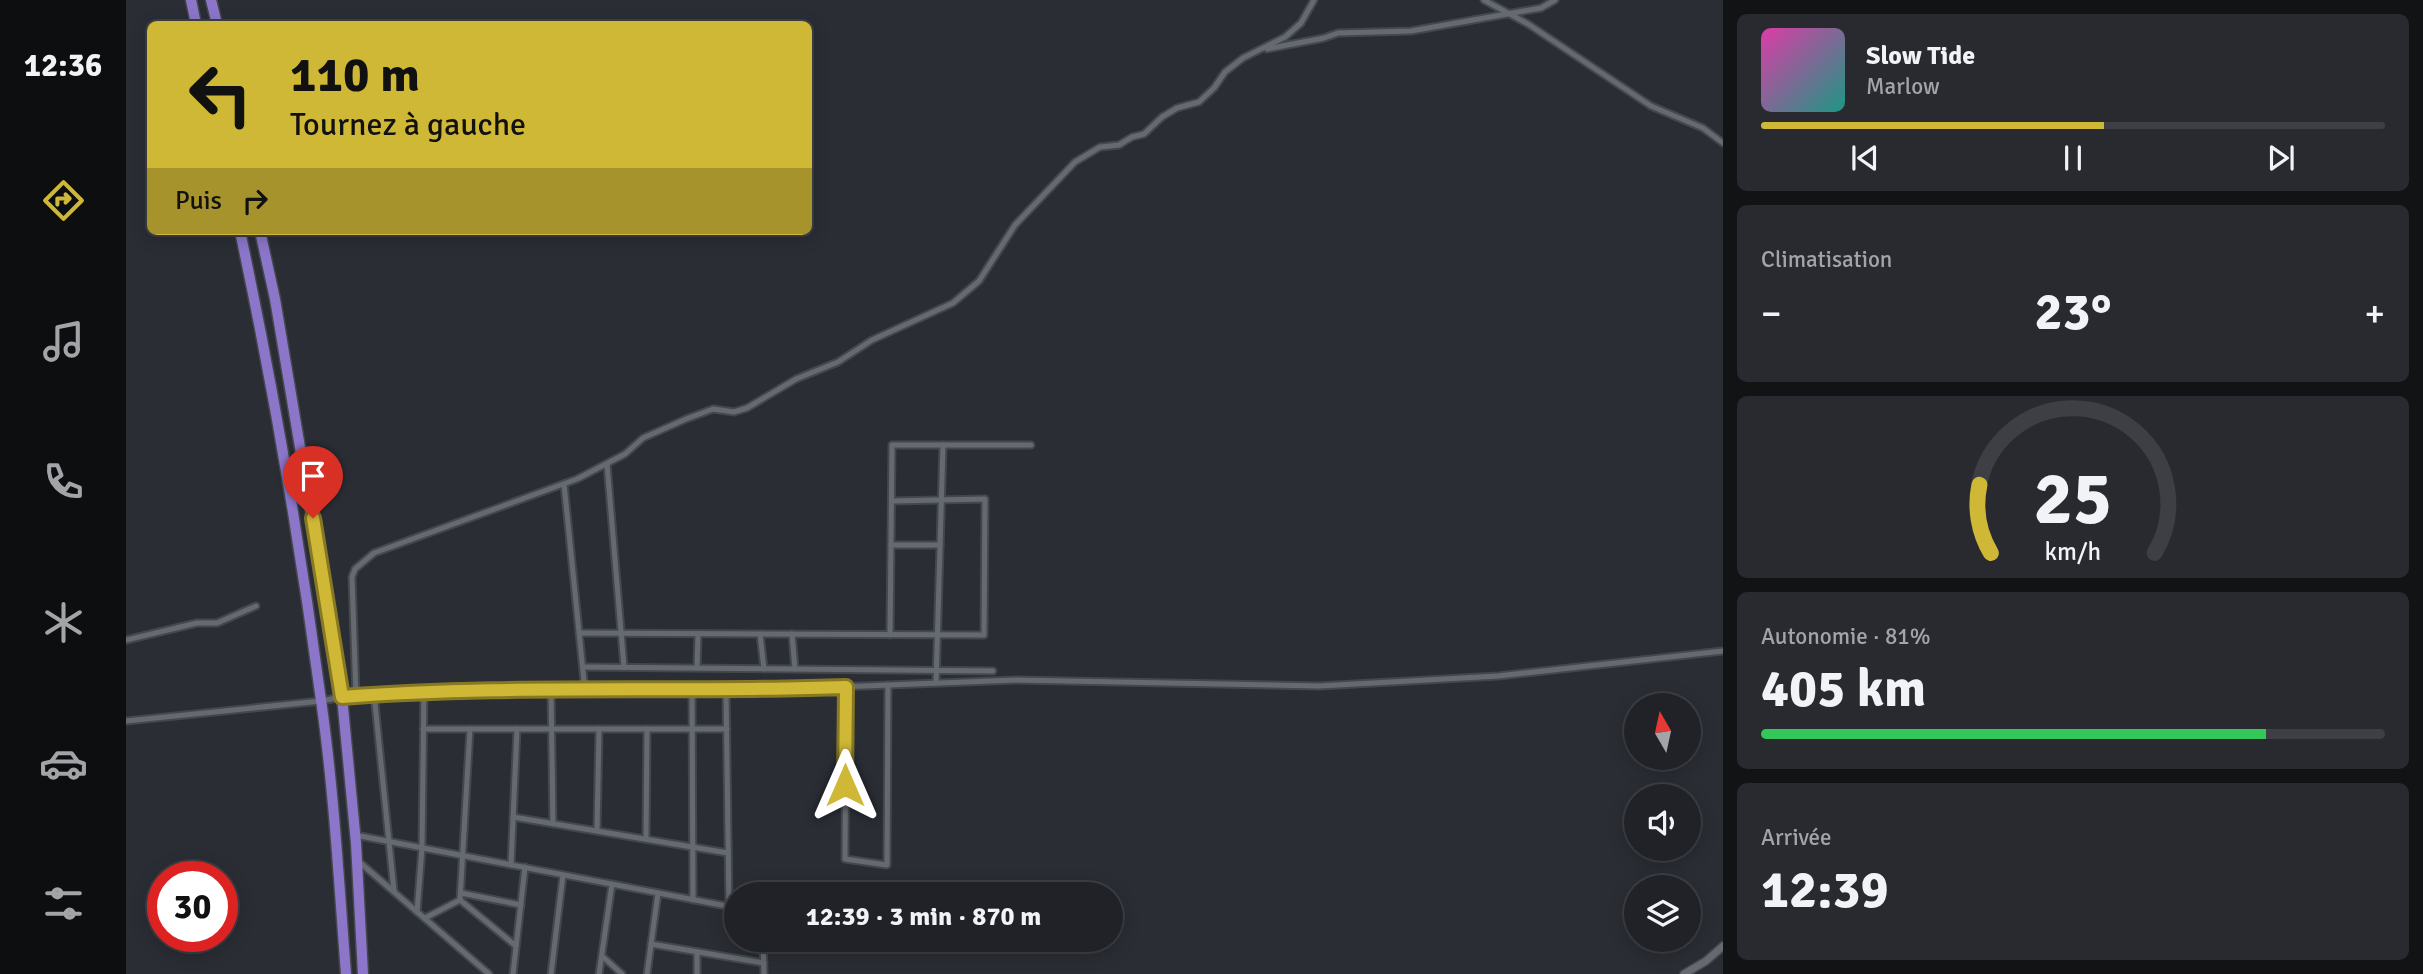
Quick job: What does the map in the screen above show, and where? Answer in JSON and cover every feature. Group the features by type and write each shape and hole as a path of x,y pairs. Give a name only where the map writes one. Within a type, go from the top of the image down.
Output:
{"highway":[{"path":"191,0 195,21"},
{"path":"211,0 216,21"},
{"path":"241,235 283,454 321,701 346,974"},
{"path":"261,235 277,312 342,697 357,860 363,974"}],"street":[{"path":"356,696 352,577 364,560 374,552 564,484 625,454 643,438 713,409 734,412 747,408 796,379 838,362 872,340 953,303 979,281 1015,225 1075,162 1100,147 1119,145 1144,134 1162,117 1177,108 1199,102 1226,72 1285,37 1301,23 1314,0"},
{"path":"1484,0 1651,106 1703,128 1723,142"},
{"path":"1257,52 1338,33 1411,31 1541,8 1555,0"},
{"path":"890,635 892,445 1031,445"},
{"path":"936,683 943,445"},
{"path":"607,464 624,667"},
{"path":"564,484 585,691"},
{"path":"579,633 984,635 985,499 892,501"},
{"path":"891,545 940,545"},
{"path":"126,640 197,623 217,623 256,606"},
{"path":"698,634 698,668"},
{"path":"760,634 764,668"},
{"path":"792,634 795,669"},
{"path":"126,721 424,690 726,691 1016,680 1319,686 1498,676 1723,651"},
{"path":"583,667 993,671"},
{"path":"846,687 845,859 887,865 888,685"},
{"path":"417,912 422,848 424,690"},
{"path":"551,690 553,824"},
{"path":"692,691 693,900"},
{"path":"726,691 729,882"},
{"path":"374,694 394,891"},
{"path":"423,729 727,729"},
{"path":"461,896 470,729"},
{"path":"511,865 517,729"},
{"path":"597,831 599,729"},
{"path":"646,839 647,729"},
{"path":"513,817 728,853"},
{"path":"355,835 724,906"},
{"path":"357,860 489,974"},
{"path":"513,974 525,867"},
{"path":"551,974 563,875"},
{"path":"599,974 612,884"},
{"path":"647,974 658,893"},
{"path":"461,896 516,946"},
{"path":"425,918 461,896 521,905"},
{"path":"651,944 764,963"},
{"path":"1684,974 1706,961 1723,946"},
{"path":"697,952 697,974"},
{"path":"764,952 764,974"},
{"path":"602,956 622,974"}],"route":[{"path":"313,518 342,697 424,690 726,691 846,687 845,785"}]}
